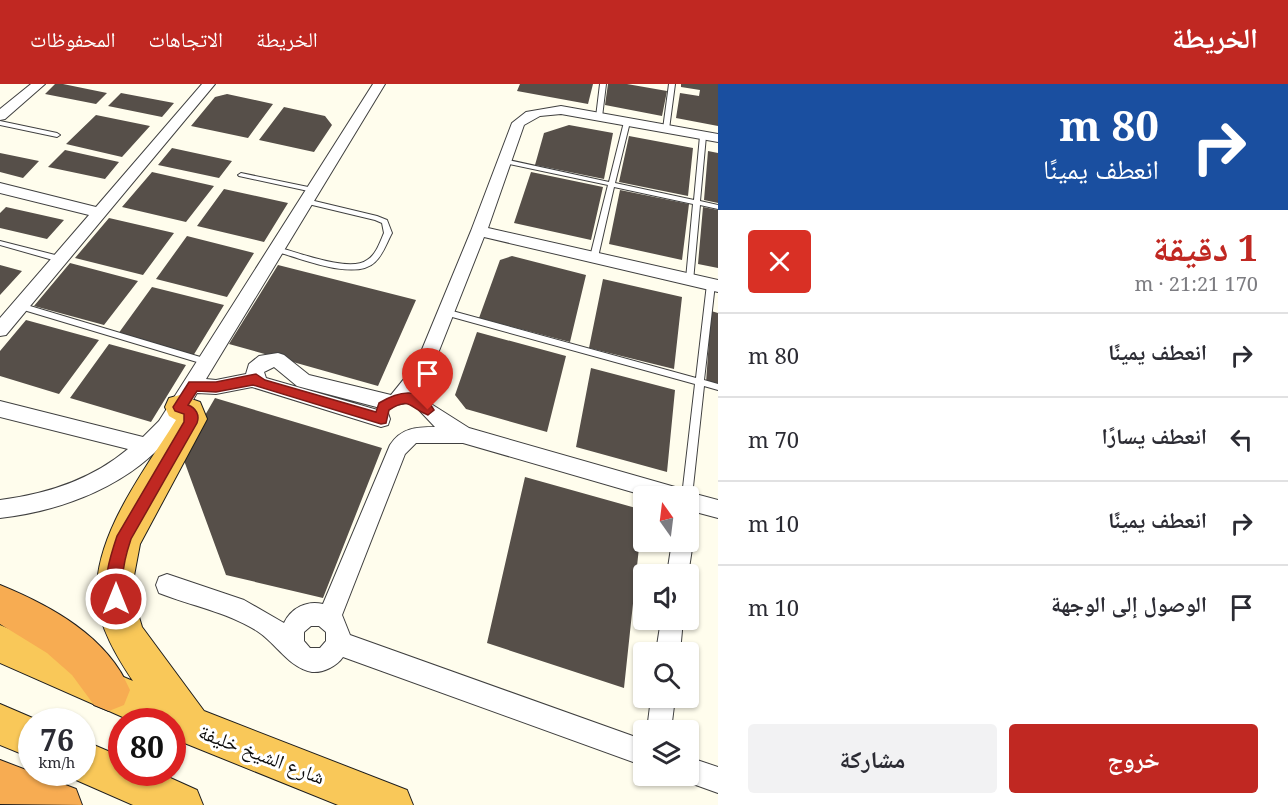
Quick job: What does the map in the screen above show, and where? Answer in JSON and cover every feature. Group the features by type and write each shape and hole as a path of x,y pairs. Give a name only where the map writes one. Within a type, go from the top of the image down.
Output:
{"highway":[{"path":"186,396 192,419 124,536 117,557 115,578 116,599 121,620 130,640 191,726"},
{"path":"0,604 69,642 98,671 109,690"},
{"name":"شارع الشيخ خليفة","path":"0,644 191,726 392,805"},
{"path":"0,724 18,732"},
{"path":"96,767 182,805"},
{"path":"0,782 60,805"}],"street":[{"path":"0,116 39,84"},
{"path":"0,329 209,84"},
{"path":"0,509 44,502 73,492 126,464 148,446 186,396 379,84"},
{"path":"464,435 402,437 388,431 389,406 416,379 424,366 479,231 513,138 522,127 536,119 565,114 592,116 718,138"},
{"path":"0,188 100,213"},
{"path":"479,231 715,285"},
{"path":"389,406 303,381 278,360 259,364 255,369 256,379 260,384 389,406 414,399 448,427 464,435 640,486"},
{"path":"318,617 397,451 402,443 426,428 429,422 424,366"},
{"path":"186,396 256,379"},
{"path":"0,409 148,446"},
{"path":"699,503 718,509"},
{"path":"167,585 250,613 270,624 306,659 322,660 329,656 338,643 337,629 318,617 250,613"},
{"path":"295,649 293,633 301,620 318,617"},
{"path":"338,643 633,749"},
{"path":"699,774 718,780"}],"lane":[{"path":"592,116 603,84"},
{"path":"666,129 672,84"},
{"path":"594,257 627,122"},
{"path":"0,123 57,135"},
{"path":"690,279 703,136"},
{"path":"504,161 718,207"},
{"path":"241,175 377,218 385,222 388,233 372,261 363,266 350,268 277,249"},
{"path":"0,243 60,259"},
{"path":"689,486 700,382 715,285"},
{"path":"20,306 207,362"},
{"path":"446,312 718,387"}],"building":[{"path":"55,84 107,93 96,104 45,94"},
{"path":"520,84 593,84 588,104 517,91"},
{"path":"608,84 627,84 667,91 662,116 605,105"},
{"path":"681,84 718,84 718,126 676,118 680,93 699,96 700,90 681,87"},
{"path":"121,93 174,103 162,117 108,106"},
{"path":"227,94 273,104 248,138 191,126 215,97"},
{"path":"284,107 325,116 332,125 314,152 259,140"},
{"path":"96,115 150,126 122,157 66,144"},
{"path":"569,125 613,133 604,179 535,165 544,133"},
{"path":"629,136 693,148 688,196 619,182"},
{"path":"172,148 232,161 219,178 158,165"},
{"path":"65,150 119,162 105,179 48,167"},
{"path":"708,151 718,153 718,203 704,200"},
{"path":"0,153 39,161 23,178 0,172"},
{"path":"152,172 214,186 186,222 122,207"},
{"path":"531,172 603,187 591,240 514,223"},
{"path":"224,189 288,203 264,242 197,226"},
{"path":"620,190 689,204 682,260 609,244"},
{"path":"6,207 64,220 47,239 0,228 0,213"},
{"path":"703,207 718,210 718,268 698,264"},
{"path":"109,218 174,233 143,275 75,258"},
{"path":"187,236 254,253 227,297 156,279"},
{"path":"512,256 586,275 570,342 479,318 500,260"},
{"path":"70,263 138,281 104,325 34,306"},
{"path":"0,265 22,271 0,295"},
{"path":"278,265 416,300 378,386 229,344"},
{"path":"603,279 682,297 674,369 589,348"},
{"path":"152,287 224,305 193,356 118,334"},
{"path":"711,311 718,313 718,386 706,383"},
{"path":"26,320 99,340 59,394 0,376 0,351"},
{"path":"477,332 566,356 547,432 466,409 455,395"},
{"path":"109,344 186,365 151,422 70,398"},
{"path":"591,368 675,390 667,472 576,447"},
{"path":"215,398 382,448 323,598 226,575 182,455"},
{"path":"525,477 633,507 633,552 639,552 637,564 633,564 633,604 624,688 487,643"}],"route":[{"path":"116,599 117,557 124,536 192,419 192,414 180,407 193,385 216,387 256,379 260,384 381,419 384,407 393,399 406,397 414,399 428,410"}]}
